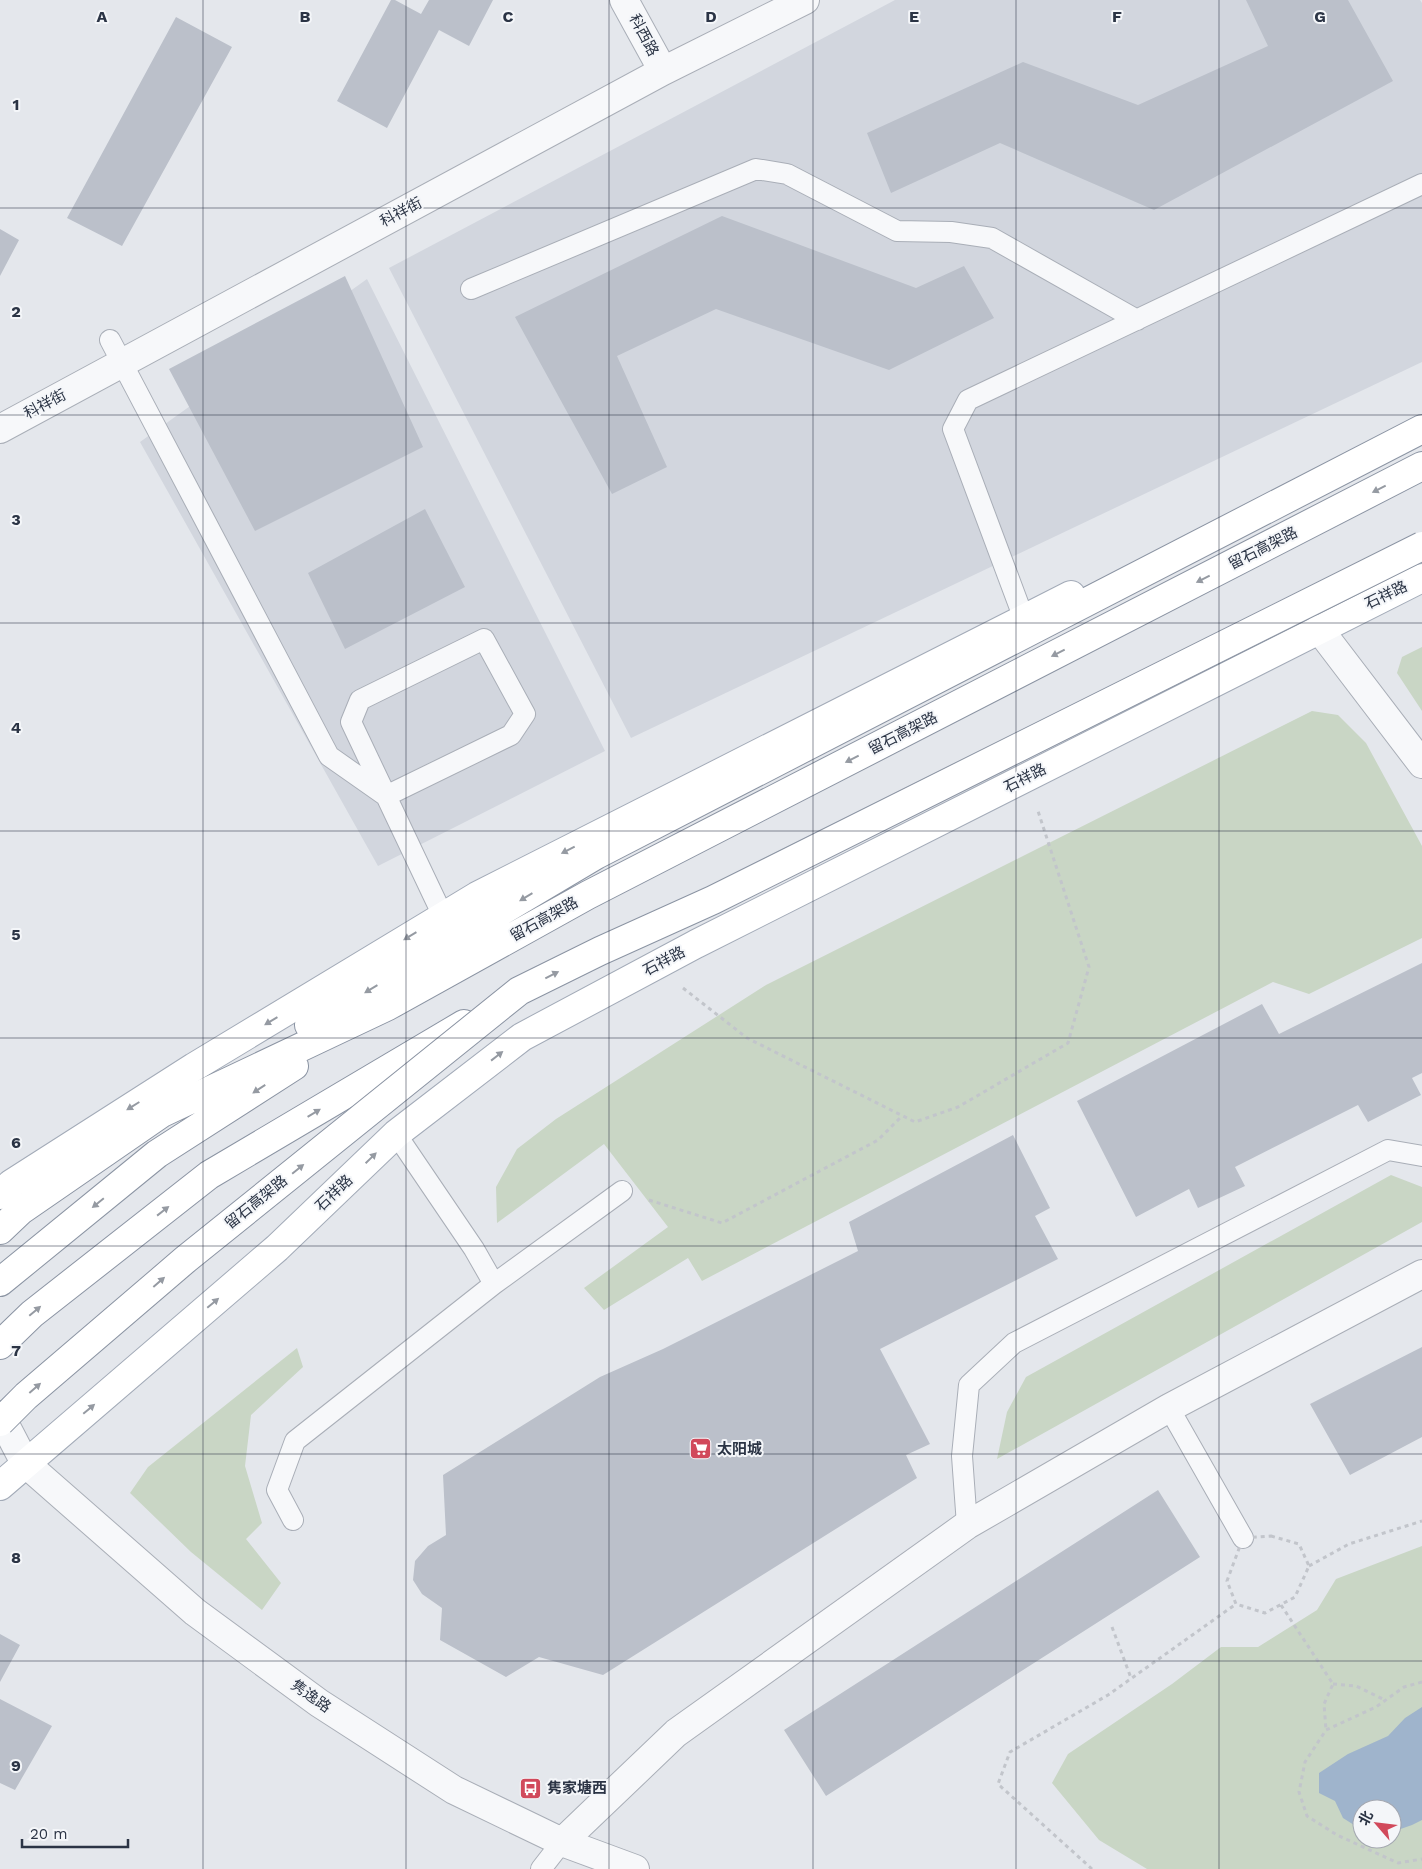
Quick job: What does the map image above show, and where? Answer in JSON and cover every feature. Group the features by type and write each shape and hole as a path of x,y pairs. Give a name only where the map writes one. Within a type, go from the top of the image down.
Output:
{"main road":[{"path":"0,1194 11,1184 194,1067 477,896 1422,415"},
{"path":"162,1113 596,855 1422,429"},
{"name":"留石高架路","path":"0,1282 157,1154 388,1006 588,895 1422,466"},
{"name":"留石高架路","path":"0,1345 32,1314 209,1175 520,992 600,950 713,900 1422,546"},
{"name":"石祥路","path":"0,1486 277,1248 396,1134 522,1037 655,966 1422,578"},
{"name":"留石高架路","path":"0,1422 26,1396 186,1260 520,992"},
{"name":"留石高架路","path":"0,1230 20,1211 162,1113 388,1006"}],"street":[{"name":"科西路","path":"624,0 663,71"},
{"name":"科祥街","path":"0,429 663,71 805,0"},
{"path":"1319,629 1422,764"},
{"path":"562,1842 676,1733 966,1526 1169,1408 1422,1274"},
{"path":"0,1415 26,1463"},
{"name":"隽逸路","path":"0,1443 26,1463 195,1612 319,1703 454,1790 562,1842 635,1869"}],"lane":[{"path":"471,289 756,169 787,174 897,231 950,232 992,238 1137,320"},
{"path":"1024,619 953,429 968,400 1422,184"},
{"path":"110,340 329,756 386,796"},
{"path":"386,796 512,735 525,714 484,639 360,700 350,722 443,916"},
{"path":"396,1134 474,1249 494,1284"},
{"path":"966,1526 962,1456 969,1385 1014,1343 1388,1150 1422,1156"},
{"path":"293,1520 277,1490 295,1441 494,1284 622,1192"},
{"path":"1169,1408 1243,1538"},
{"path":"541,1869 562,1842"}],"path":[{"path":"655,966 747,1038 902,1116 915,1122 958,1107 1068,1043 1089,967 1027,778"},
{"path":"622,1192 722,1224 878,1140 902,1116"},
{"path":"1236,1604 1265,1613 1295,1597 1309,1566 1349,1544 1422,1521"},
{"path":"1236,1604 1227,1581 1243,1538 1271,1536 1299,1544 1309,1566"},
{"path":"1092,1869 998,1784 1010,1752 1108,1695 1236,1604"},
{"path":"1281,1605 1333,1684"},
{"path":"1112,1627 1131,1678"},
{"path":"1422,1682 1404,1687 1376,1707 1326,1730 1305,1762 1299,1792 1307,1816 1337,1835 1398,1863 1422,1859"},
{"path":"1333,1684 1356,1686 1385,1700"},
{"path":"1326,1730 1324,1704 1333,1684"}],"shaded area":[{"path":"895,0 1420,0 1422,3 1422,362 631,738 389,268"},
{"path":"367,279 605,751 378,866 140,442"}],"green space":[{"path":"1422,647 1422,711 1397,673 1402,657"},
{"path":"1312,711 1338,715 1366,743 1422,846 1422,938 1309,994 1273,982 702,1281 688,1258 604,1310 584,1288 668,1227 604,1144 497,1223 496,1187 517,1149 556,1119 766,985"},
{"path":"1391,1175 1422,1187 1422,1222 997,1459 1007,1412 1026,1377"},
{"path":"297,1348 303,1367 251,1415 245,1466 262,1523 246,1539 281,1583 262,1610 191,1552 130,1493 148,1467"},
{"path":"1422,1546 1422,1869 1147,1869 1099,1840 1052,1783 1068,1754 1172,1684 1221,1647 1258,1647 1317,1610 1336,1579"}],"water":[{"path":"1422,1707 1422,1820 1402,1828 1402,1799 1352,1799 1352,1824 1343,1818 1335,1801 1319,1793 1319,1773 1348,1754 1388,1736 1405,1718"}],"building":[{"path":"391,0 395,0 421,14 429,0 493,0 469,46 439,30 387,128 337,101"},
{"path":"1246,0 1348,0 1393,81 1154,210 1000,143 891,193 867,133 1023,62 1138,105 1268,46"},
{"path":"176,17 232,47 122,246 67,218"},
{"path":"722,216 916,288 964,266 994,318 889,370 716,309 617,356 667,467 612,494 515,317"},
{"path":"0,229 19,240 0,276"},
{"path":"345,276 423,447 255,531 169,369"},
{"path":"425,509 465,587 345,649 308,573"},
{"path":"1422,963 1422,1073 1412,1078 1421,1095 1368,1122 1358,1105 1235,1167 1245,1186 1198,1208 1189,1189 1136,1217 1077,1101 1262,1004 1279,1034"},
{"name":"太阳城","path":"1013,1135 1050,1208 1035,1216 1058,1259 880,1349 930,1444 906,1455 917,1478 603,1675 539,1657 506,1677 440,1640 442,1608 422,1594 413,1580 415,1561 428,1546 446,1535 443,1475 600,1377 663,1349 858,1251 849,1222"},
{"path":"1422,1347 1422,1437 1350,1475 1310,1404"},
{"path":"1158,1490 1200,1557 826,1796 784,1730"},
{"path":"0,1634 20,1645 0,1682"},
{"path":"0,1699 52,1726 15,1790 0,1783"}],"place":[{"name":"太阳城","path":"701,1449"},
{"name":"隽家塘西","path":"531,1788"}]}
